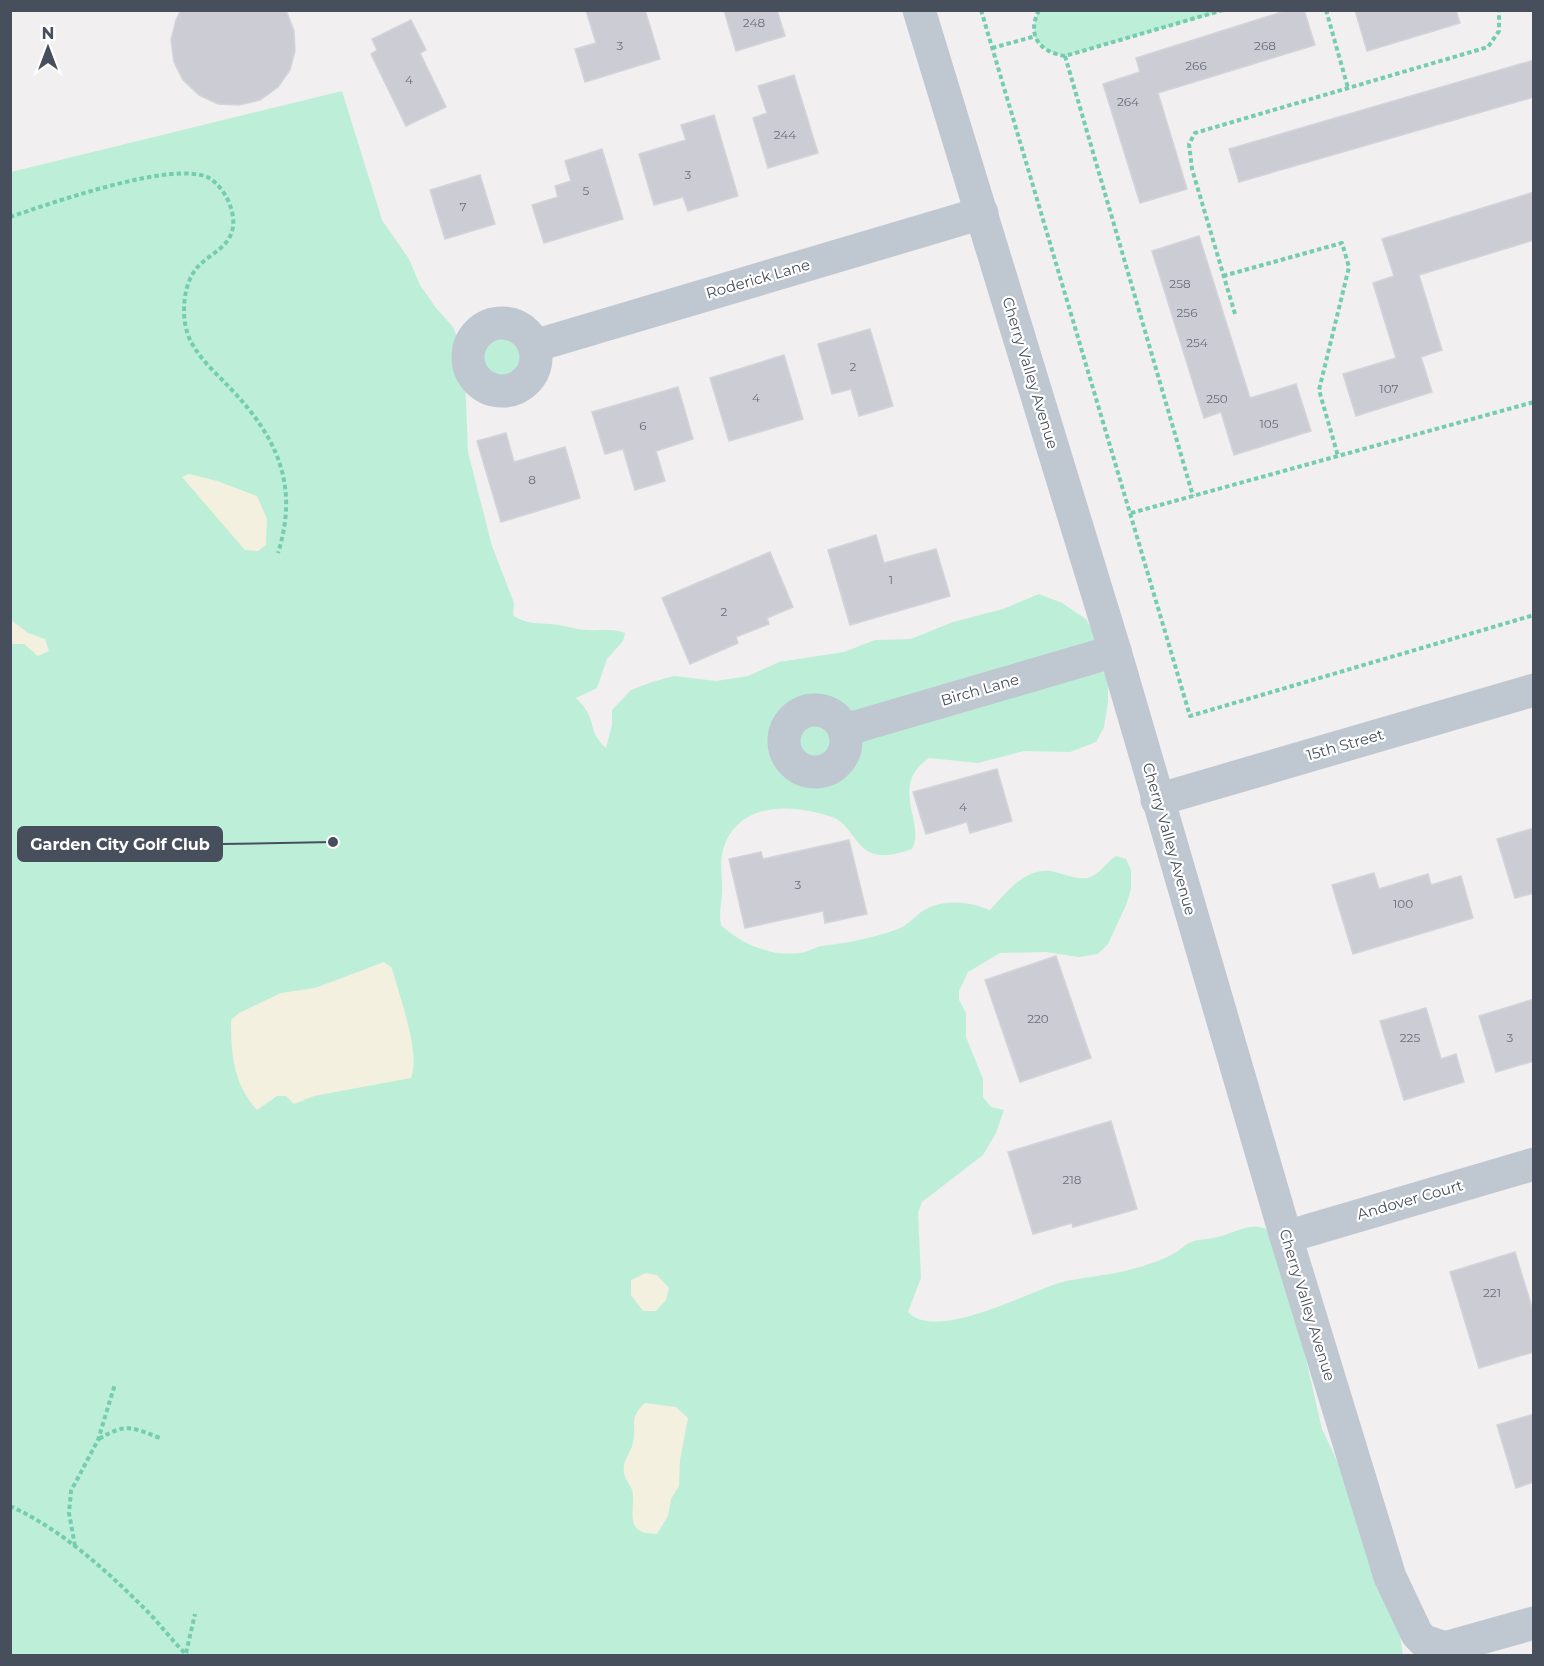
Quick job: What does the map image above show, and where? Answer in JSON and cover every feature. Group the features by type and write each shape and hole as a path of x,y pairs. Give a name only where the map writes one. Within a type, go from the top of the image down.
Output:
{"street":[{"name":"Cherry Valley Avenue","path":"919,10 1115,651 1286,1237 1390,1577 1417,1634 1424,1641 1445,1648 1533,1623"},
{"name":"Roderick Lane","path":"534,346 981,213"},
{"name":"Birch Lane","path":"845,730 1115,651"},
{"name":"15th Street","path":"1157,800 1533,690"},
{"name":"Andover Court","path":"1286,1237 1533,1164"}],"path":[{"path":"981,10 1190,716 1533,615"},
{"path":"1039,10 1035,25 1036,36 1042,47 1050,54 1065,56 1223,10"},
{"path":"1326,10 1348,88"},
{"path":"1234,314 1192,169 1190,144 1195,133 1488,47 1499,31 1499,10"},
{"path":"992,48 1036,36"},
{"path":"1065,56 1193,496"},
{"path":"10,217 154,175 186,173 209,178 225,193 232,215 232,234 219,250 196,269 187,291 184,314 188,335 200,356 240,399 265,433 280,464 288,496 286,526 278,553"},
{"path":"1223,276 1342,243 1349,267 1318,390 1338,456"},
{"path":"1131,513 1533,402"},
{"path":"75,1546 69,1513 71,1491 98,1440 116,1384"},
{"path":"98,1440 117,1428 133,1427 160,1438"},
{"path":"10,1506 31,1515 75,1546 149,1614 187,1655"},
{"path":"187,1655 195,1614"}],"green space":[{"path":"1039,10 1223,11 1065,56 1049,51 1038,41 1034,28"},
{"path":"342,91 382,220 409,259 420,285 453,327 461,346 465,376 468,452 492,546 514,603 513,615 529,622 583,630 611,630 625,633 623,641 607,659 597,688 576,698 583,705 596,735 606,748 612,725 612,710 631,690 674,676 716,681 748,676 779,662 844,652 875,640 911,639 953,622 1003,609 1039,594 1062,603 1086,619 1095,635 1097,664 1108,679 1108,702 1104,727 1096,742 1070,752 1024,751 978,763 929,758 917,769 911,780 910,804 915,827 912,849 897,853 882,855 866,850 843,824 832,817 786,808 757,813 744,820 733,830 723,850 721,925 738,938 758,948 779,953 800,953 898,929 924,910 943,903 967,903 990,910 1009,889 1032,873 1051,871 1087,878 1116,856 1126,859 1131,870 1131,889 1108,944 1098,954 1079,957 1046,952 1000,953 968,972 959,991 959,1000 966,1013 966,1037 983,1079 983,1097 991,1107 1004,1110 996,1133 983,1155 922,1202 918,1213 921,1278 908,1312 921,1320 939,1322 959,1319 1059,1283 1127,1271 1152,1263 1197,1240 1217,1237 1249,1227 1262,1227 1277,1234 1322,1429 1347,1482 1399,1628 1403,1655 11,1655 11,172"},
{"path":"503,327 519,332 527,340 532,356 527,372 519,380 503,385 487,380 479,372 474,356 479,340 487,332"}],"sand":[{"path":"189,474 217,481 257,496 267,519 266,545 258,551 245,550 182,477"},
{"path":"11,620 28,633 45,639 49,651 38,656 24,644 11,644"},
{"path":"384,962 392,968 408,1024 413,1054 411,1078 314,1096 294,1104 286,1096 277,1096 257,1110 238,1079 233,1056 231,1020 239,1013 281,993 315,988"},
{"path":"646,1273 657,1275 669,1288 666,1300 656,1311 643,1311 631,1295 631,1280"},
{"path":"645,1403 676,1407 688,1418 680,1460 679,1486 671,1499 668,1516 657,1534 640,1531 633,1522 633,1492 624,1473 624,1464 633,1442 635,1417"}],"building":[{"path":"181,10 286,10 294,31 295,51 290,70 278,87 260,100 239,105 218,104 199,95 183,80 174,62 171,40"},
{"path":"586,10 645,10 660,59 585,82 575,49 596,43"},
{"path":"724,10 777,10 785,36 736,51"},
{"path":"1288,10 1304,10 1315,45 1158,93 1187,189 1140,203 1103,84 1140,72 1136,58"},
{"path":"1355,10 1456,10 1460,23 1367,51"},
{"path":"411,20 426,50 420,53 446,107 406,126 371,54 377,50 372,39"},
{"path":"1534,60 1534,97 1239,182 1229,149"},
{"path":"794,75 818,153 768,168 753,118 767,113 758,86"},
{"path":"714,115 738,196 688,211 683,197 654,205 639,154 686,140 681,125"},
{"path":"602,149 623,219 544,243 532,205 558,197 555,186 571,181 565,161"},
{"path":"480,175 495,224 445,239 430,190"},
{"path":"1534,192 1534,240 1419,275 1442,350 1421,357 1432,392 1356,416 1343,374 1396,358 1373,283 1394,276 1382,239"},
{"path":"1199,236 1250,398 1296,384 1311,431 1234,455 1221,412 1204,418 1152,251"},
{"path":"870,329 893,406 859,416 851,389 832,394 818,344"},
{"path":"784,355 803,419 729,441 710,378"},
{"path":"678,387 693,439 656,451 665,481 635,490 623,449 605,454 592,412"},
{"path":"506,433 514,462 565,447 580,498 501,522 477,441"},
{"path":"876,535 884,563 936,549 950,596 850,625 828,550"},
{"path":"770,552 793,607 767,618 769,624 736,637 738,643 690,664 662,598"},
{"path":"997,769 1012,821 970,833 967,822 926,834 913,792"},
{"path":"1534,828 1534,893 1515,898 1497,839"},
{"path":"849,840 867,914 825,923 823,911 745,928 729,859 761,852 763,859"},
{"path":"1374,873 1379,889 1428,874 1431,885 1461,876 1473,918 1353,954 1332,885"},
{"path":"1056,956 1091,1058 1020,1082 985,980"},
{"path":"1534,999 1534,1061 1496,1072 1479,1016"},
{"path":"1426,1008 1441,1059 1456,1054 1464,1082 1404,1100 1380,1021"},
{"path":"1111,1121 1137,1209 1073,1227 1072,1223 1033,1234 1008,1152"},
{"path":"1515,1252 1534,1314 1534,1352 1479,1368 1450,1272"},
{"path":"1534,1414 1534,1482 1516,1488 1497,1425"}],"place":[{"name":"Garden City Golf Club","path":"333,842"}]}
